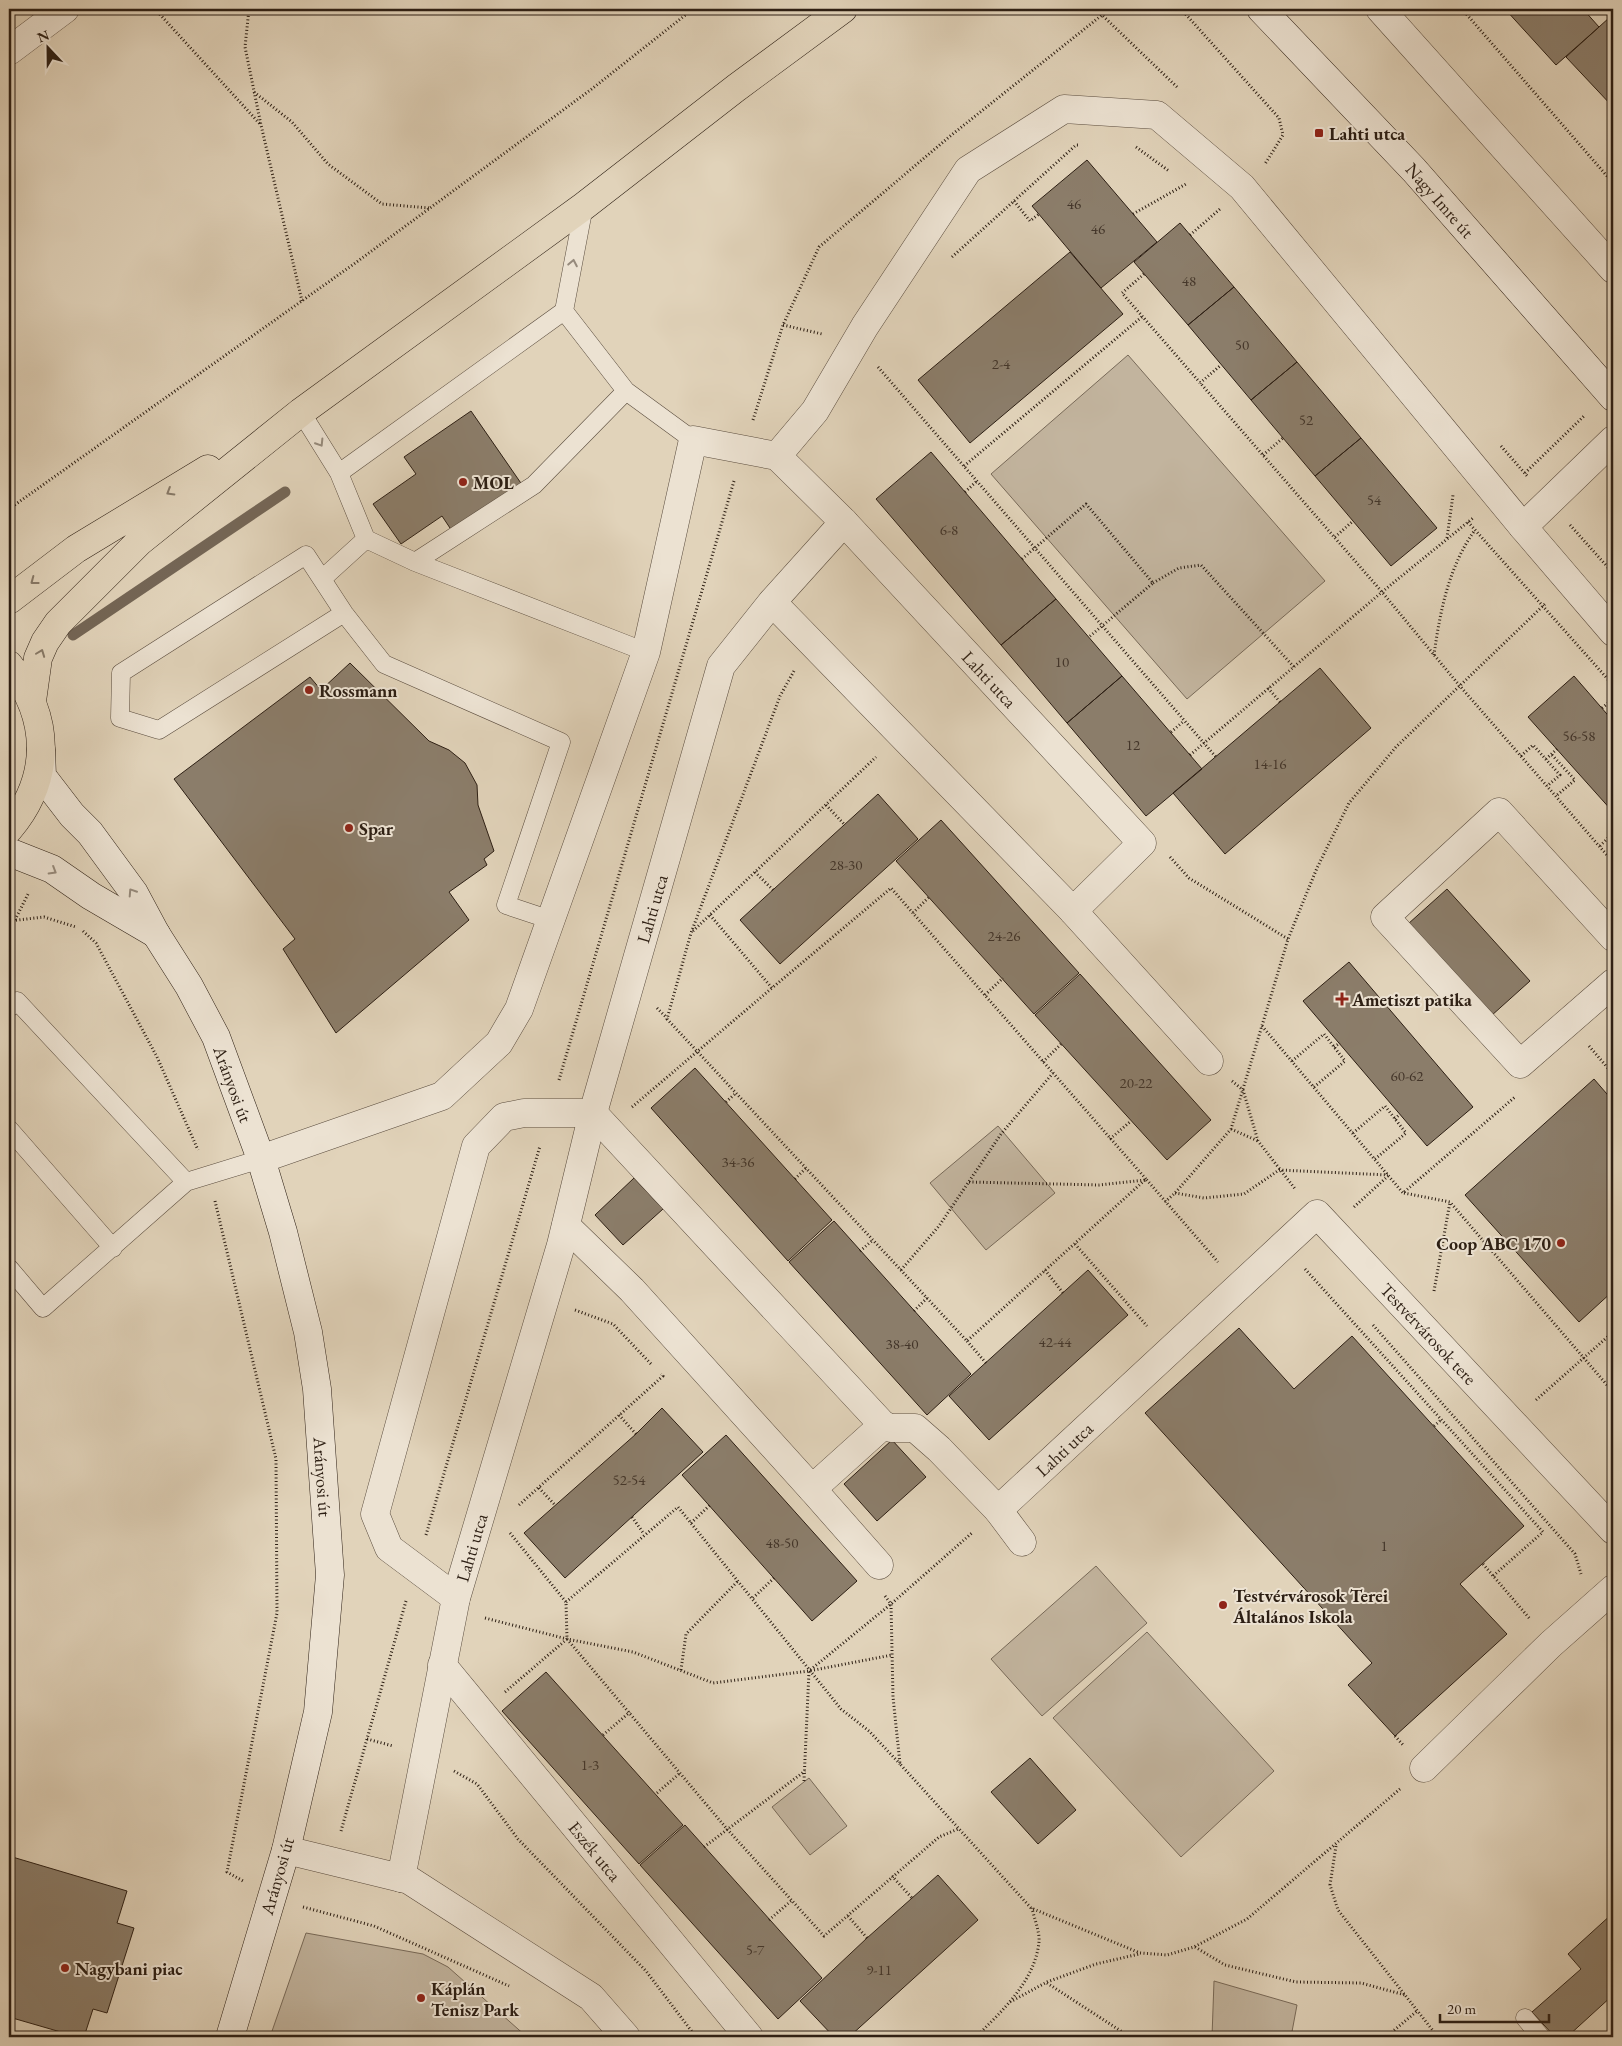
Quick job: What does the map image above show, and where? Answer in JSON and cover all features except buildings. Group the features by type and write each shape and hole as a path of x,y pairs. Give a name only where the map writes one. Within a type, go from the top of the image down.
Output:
{"main road":[{"path":"32,701 38,658 45,642 58,622 140,542 301,412 584,206 736,88 843,9"},
{"path":"9,600 76,549 301,412"},
{"path":"9,665 21,680 32,701 39,724 41,748 39,772 32,795 20,816 9,829"}],"street":[{"path":"9,51 66,9"},
{"name":"Nagy Imre út","path":"1261,9 1414,170 1611,394"},
{"path":"1380,9 1613,269"},
{"path":"777,456 814,411 856,342 968,170 1064,109 1156,115 1242,187 1568,581 1613,632"},
{"path":"261,1159 442,1096 500,1043 519,1010 646,652 693,440 777,456 844,522"},
{"path":"1523,527 1613,440"},
{"name":"Lahti utca","path":"401,1878 456,1598 566,1226 600,1120 721,666 772,602 844,522 1142,843 1073,911"},
{"path":"772,602 1073,911 1209,1061"},
{"name":"Arányosi út","path":"41,748 42,776 72,815 90,834 134,893 156,934 189,986 216,1038 261,1159 283,1232 308,1332 317,1389 330,1575 318,1712 286,1850 230,2037"},
{"path":"1613,937 1499,812 1385,917 1520,1064 1613,983"},
{"path":"9,852 52,869 91,896 156,934"},
{"path":"456,1598 389,1548 375,1514 476,1146 504,1117 524,1112 550,1113 600,1120 883,1425 892,1428 915,1428 939,1449 998,1510 1022,1542"},
{"path":"1240,1286 1284,1246 1324,1221"},
{"name":"Testvérvárosok tere","path":"1324,1221 1613,1530"},
{"path":"566,1226 632,1290 876,1562"},
{"name":"Lahti utca","path":"998,1510 1240,1286"},
{"path":"812,1489 883,1425"},
{"path":"1424,1768 1551,1644 1613,1589"},
{"name":"Eszék utca","path":"442,1665 748,2037"},
{"path":"286,1850 409,1880 590,1998 626,2037"}],"lane":[{"path":"339,473 564,311 584,206"},
{"path":"564,311 626,391 693,440"},
{"path":"415,562 534,485 626,391"},
{"path":"301,412 339,473 366,539 415,562 646,652"},
{"path":"322,579 366,539"},
{"path":"344,613 158,730 120,718 121,673 306,555 344,613 384,664 561,742 506,905 551,920"},
{"path":"9,1008 17,1001 186,1182"},
{"path":"9,1129 113,1248"},
{"path":"9,1268 43,1308 186,1182 261,1159"},
{"path":"1525,2018 1541,2037"}],"path":[{"path":"155,9 261,124"},
{"path":"249,9 245,47 302,301"},
{"path":"9,510 430,208 593,88 694,9"},
{"path":"1099,9 1178,88"},
{"path":"332,1862 416,1568 744,449 783,325 819,247 949,137 1102,14 1105,9"},
{"path":"1180,9 1278,118 1283,135 1262,168 1190,235"},
{"path":"1462,9 1613,183"},
{"path":"254,92 292,122 328,164 382,204 430,208"},
{"path":"1132,144 1170,172"},
{"path":"949,259 1076,145 1085,145"},
{"path":"1178,178 1192,189"},
{"path":"1134,214 1186,184"},
{"path":"1014,201 1030,221 1039,214"},
{"path":"1211,206 1217,211"},
{"path":"1144,274 1122,293 1335,537 1459,685 1613,862"},
{"path":"964,466 1143,316"},
{"path":"856,342 1216,758"},
{"path":"1200,383 1221,365"},
{"path":"1190,755 1382,592 1498,497 1611,394"},
{"path":"1263,455 1283,438"},
{"path":"1500,444 1613,573"},
{"path":"965,492 977,481"},
{"path":"1022,559 1086,504 1153,583"},
{"path":"1335,537 1353,521"},
{"path":"1468,522 1613,685"},
{"path":"1434,655 1441,610 1463,547 1475,530"},
{"path":"1089,637 1153,583 1179,568 1201,565 1294,667"},
{"path":"1165,1202 1231,1129 1288,939 1317,868 1349,803 1396,747 1568,581"},
{"path":"811,642 780,696 691,933 667,1018 986,1363"},
{"path":"1268,688 1280,702"},
{"path":"1602,708 1613,699"},
{"path":"1170,732 1184,721"},
{"path":"1521,756 1533,745 1560,775 1548,786"},
{"path":"1546,760 1557,749"},
{"path":"691,933 877,757 871,750"},
{"path":"1552,754 1575,780 1556,796"},
{"path":"826,805 844,824"},
{"path":"1600,846 1611,835 1613,838"},
{"path":"1164,850 1189,878 1288,939"},
{"path":"755,872 773,890"},
{"path":"600,1120 697,1051 891,888 1240,1286"},
{"path":"913,913 929,897"},
{"path":"710,915 772,988"},
{"path":"9,921 44,917 79,928 96,943 157,1057 209,1175 276,1459 277,1613 227,1872 272,1898 374,1926 517,1991"},
{"path":"984,996 1003,978"},
{"path":"1262,1026 1403,1193 1450,1202 1613,1392"},
{"path":"1292,1061 1324,1034 1345,1061 1314,1088"},
{"path":"1583,1039 1613,1074"},
{"path":"1334,1047 1340,1043"},
{"path":"1043,1062 1061,1044"},
{"path":"901,1270 939,1226 1001,1134 1052,1073"},
{"path":"1242,1090 1258,1141 1279,1170 1324,1221 1388,1176"},
{"path":"726,1102 736,1093"},
{"path":"1403,1193 1515,1096"},
{"path":"1353,1133 1385,1106 1406,1132 1375,1159"},
{"path":"1395,1119 1400,1114"},
{"path":"1110,1139 1131,1121"},
{"path":"1231,1129 1258,1141"},
{"path":"795,1179 806,1168"},
{"path":"1175,1193 1204,1198 1244,1194 1279,1170 1388,1176"},
{"path":"968,1182 1099,1185 1146,1180"},
{"path":"967,1341 1146,1180"},
{"path":"1426,1331 1450,1202"},
{"path":"860,1251 873,1240"},
{"path":"1075,1244 1169,1351"},
{"path":"1284,1246 1543,1532 1493,1576"},
{"path":"1045,1270 1063,1293"},
{"path":"914,1311 927,1298"},
{"path":"514,1510 663,1376 613,1324 545,1299"},
{"path":"1366,1318 1575,1554 1582,1579"},
{"path":"1546,1391 1613,1332"},
{"path":"619,1415 636,1434"},
{"path":"1434,1426 1441,1420"},
{"path":"539,1488 555,1505"},
{"path":"691,1523 710,1505"},
{"path":"566,1602 678,1507 841,1709 869,1731 1031,1908 1140,1953"},
{"path":"804,1781 809,1671 891,1604 998,1510"},
{"path":"632,1518 644,1534"},
{"path":"507,1529 566,1602 567,1639 728,1829 824,1936 939,1837 958,1829"},
{"path":"876,1562 862,1567 891,1604 893,1697 900,1764"},
{"path":"1482,1564 1533,1624"},
{"path":"753,1598 774,1578"},
{"path":"681,1670 686,1634 738,1581"},
{"path":"484,1618 567,1639 633,1652 713,1683 809,1671 892,1655"},
{"path":"505,1693 567,1639"},
{"path":"604,1735 630,1712"},
{"path":"367,1739 425,1755 477,1784 518,1838 646,1971 696,2037"},
{"path":"1009,2003 1047,1982 1096,1964 1140,1953 1167,1954 1194,1947 1247,1918 1336,1845 1424,1768"},
{"path":"657,1793 680,1772"},
{"path":"704,1847 805,1772"},
{"path":"1336,1845 1330,1886 1338,1910 1438,2037"},
{"path":"892,1876 912,1898"},
{"path":"769,1920 791,1901"},
{"path":"976,2037 1009,2003 1033,1968 1040,1940 1031,1908"},
{"path":"848,1916 867,1938"},
{"path":"1194,1947 1225,1965 1296,1982 1361,1983 1406,1995"},
{"path":"1047,1982 1130,2037"},
{"path":"1386,2037 1417,2010"}],"shaded area":[{"path":"1128,355 1325,581 1187,699 991,474"},
{"path":"998,1126 1055,1193 986,1250 930,1183"},
{"path":"1096,1566 1147,1623 1042,1716 991,1659"},
{"path":"1147,1632 1274,1771 1181,1857 1053,1718"},
{"path":"809,1778 847,1826 810,1855 772,1807"},
{"path":"306,1933 423,1954 448,1967 527,2037 270,2037"},
{"path":"1214,1981 1297,2005 1291,2037 1212,2037"}],"waterway":[{"path":"73,635 285,492"}],"place":[{"name":"Lahti utca","path":"1319,133"},
{"name":"MOL","path":"463,482"},
{"name":"Rossmann","path":"309,690"},
{"name":"Spar","path":"349,828"},
{"name":"Ametiszt patika","path":"1342,999"},
{"name":"Coop ABC 170","path":"1561,1243"},
{"name":"Testvérvárosok Terei Általános Iskola","path":"1223,1605"},
{"name":"Nagybani piac","path":"65,1968"},
{"name":"Káplán Tenisz Park","path":"421,1998"}]}
